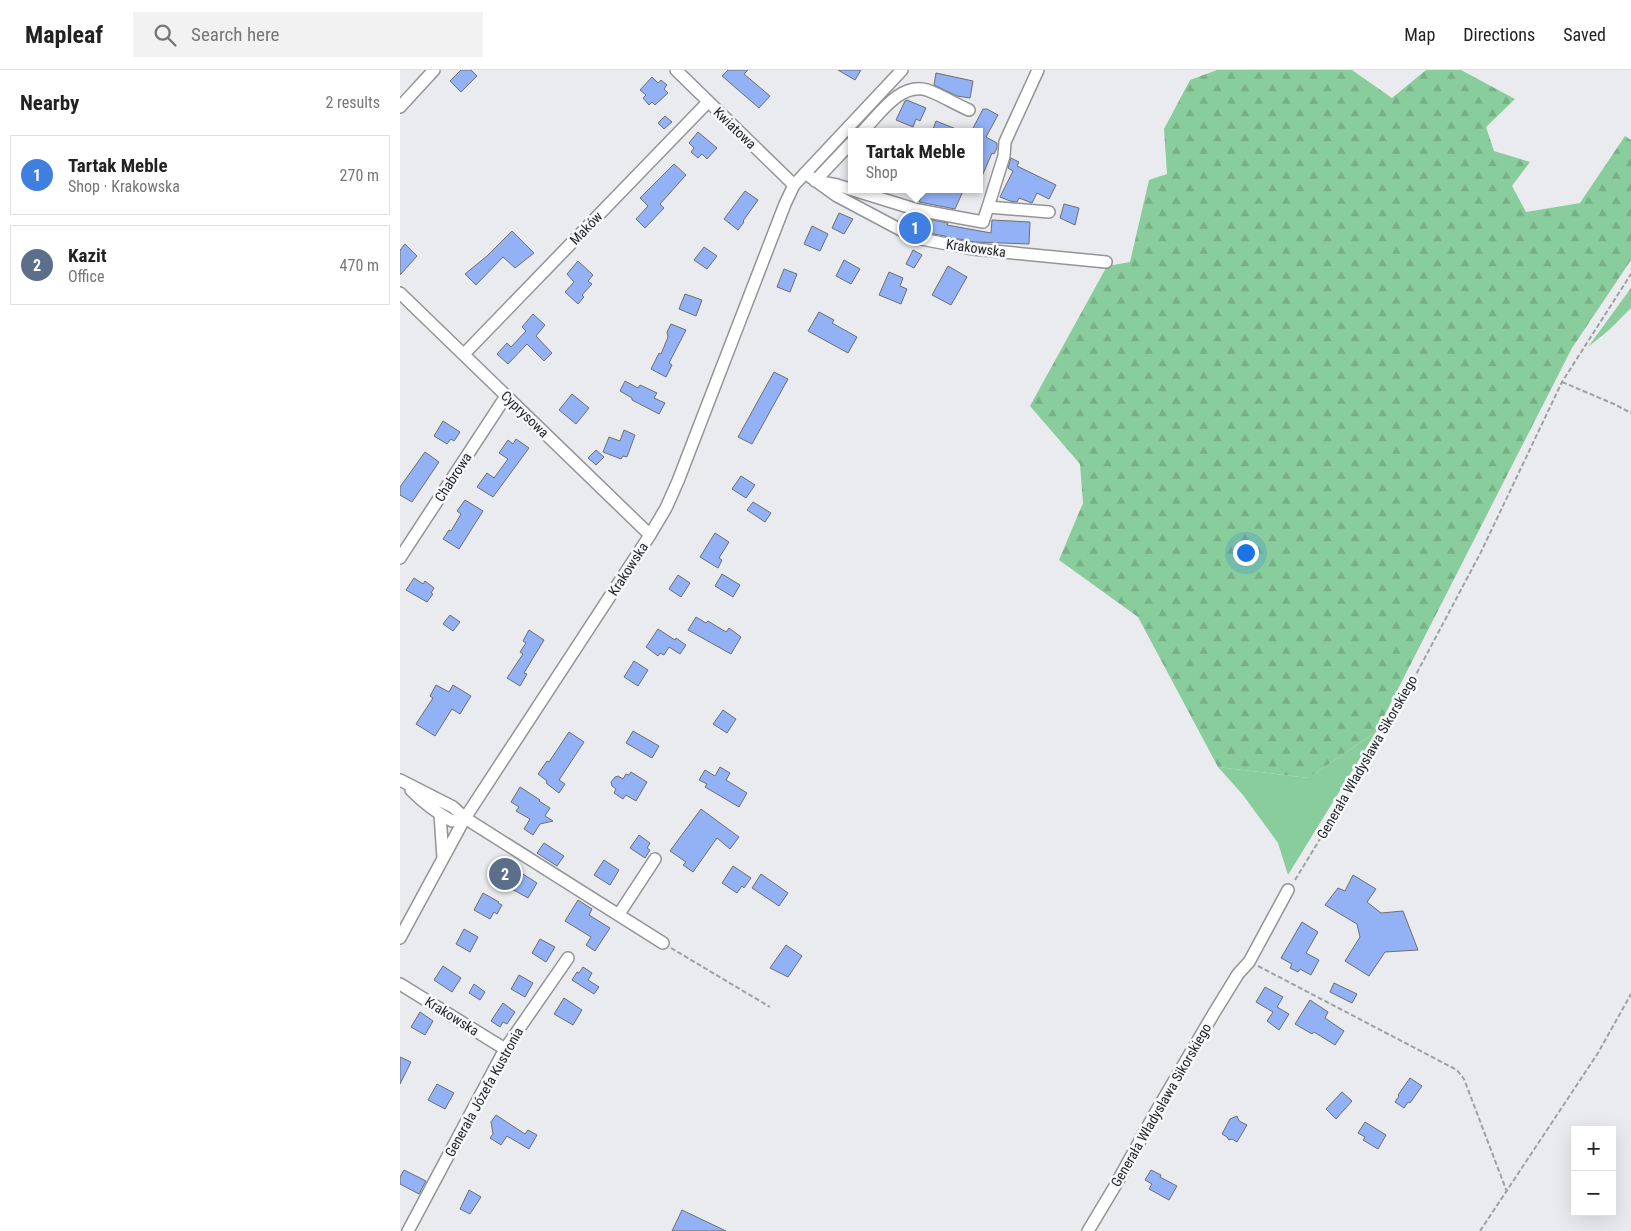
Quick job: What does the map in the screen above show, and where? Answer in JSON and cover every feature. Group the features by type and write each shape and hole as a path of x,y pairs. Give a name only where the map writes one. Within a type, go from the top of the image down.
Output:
{"street":[{"path":"400,107 434,70"},
{"name":"Kwiatowa","path":"676,70 794,185"},
{"name":"Krakowska","path":"400,938 465,818 666,508 794,185 902,70"},
{"path":"863,193 918,210 983,222 1004,156 1005,142 1038,70"},
{"path":"866,128 896,97 913,88 927,90 968,110"},
{"name":"Maków","path":"464,354 708,102"},
{"path":"815,181 848,146"},
{"name":"Krakowska","path":"805,173 837,196 916,238 973,249 1106,262"},
{"path":"815,181 848,188"},
{"path":"988,207 1049,212"},
{"name":"Cyprysowa","path":"400,293 650,535"},
{"name":"Chabrowa","path":"400,558 506,396"},
{"path":"401,781 453,807 465,818 619,914 663,944"},
{"path":"401,781 422,801 452,821 465,818"},
{"path":"453,807 473,806"},
{"path":"440,814 443,858"},
{"path":"619,914 655,859"},
{"name":"Generała Władysława Sikorskiego","path":"1088,1231 1214,1013 1238,974 1250,962 1288,890"},
{"name":"Generała Józefa Kustronia","path":"408,1231 504,1049 568,958"},
{"name":"Krakowska","path":"400,984 504,1049"}],"path":[{"name":"Generała Władysława Sikorskiego","path":"1288,890 1386,731 1480,552 1562,382 1631,274"},
{"path":"1562,382 1631,413"},
{"path":"663,944 770,1007"},
{"path":"1250,962 1457,1070 1464,1079 1506,1192"},
{"path":"1480,1231 1598,1053 1631,994"}],"green space":[{"path":"1217,70 1352,70 1392,98 1426,70 1461,70 1515,99 1486,127 1494,151 1530,162 1512,186 1526,212 1580,203 1625,136 1631,140 1631,260 1572,348 1376,732 1308,778 1218,767 1138,617 1059,560 1083,503 1080,464 1030,406 1107,266 1130,262 1149,180 1167,174 1164,129 1190,80"},
{"path":"1631,288 1631,308 1609,330 1588,347"},
{"path":"1376,732 1288,875 1278,843 1243,795 1218,767 1308,778"}],"building":[{"path":"461,70 471,70 477,76 461,92 450,81"},
{"path":"728,70 748,70 744,74 770,96 759,108 722,76"},
{"path":"838,70 861,70 855,80"},
{"path":"936,73 973,81 970,98 957,96 934,85"},
{"path":"652,77 658,83 661,80 667,85 664,89 668,93 655,105 652,102 649,105 643,98 646,95 640,90"},
{"path":"907,100 926,108 920,121 916,119 913,127 896,120"},
{"path":"983,109 998,115 986,137 997,143 997,148 994,154 992,153 983,174 983,128 973,128"},
{"path":"665,116 672,122 664,129 658,123"},
{"path":"936,121 954,128 933,128"},
{"path":"698,132 717,148 707,159 702,154 698,158 691,152 694,148 689,143"},
{"path":"1011,158 1019,162 1017,166 1056,185 1049,199 1037,193 1032,203 1019,198 1017,202 1000,197 1013,171 1008,168"},
{"path":"674,164 686,175 660,204 664,208 645,228 636,219 648,206 640,198"},
{"path":"745,191 758,200 738,230 724,219"},
{"path":"923,193 962,193 955,209 919,202"},
{"path":"1064,204 1079,208 1075,225 1060,218"},
{"path":"839,213 853,219 844,234 832,228"},
{"path":"912,216 991,233 992,220 1030,222 1029,244 974,242 919,231 909,226"},
{"path":"812,226 828,234 820,251 804,244"},
{"path":"512,231 534,253 515,268 503,257 476,285 465,274 487,256"},
{"path":"405,244 417,256 400,275 400,250"},
{"path":"704,247 717,256 707,269 694,260"},
{"path":"913,250 922,255 914,268 906,264"},
{"path":"844,260 860,269 851,284 836,276"},
{"path":"578,261 593,275 588,281 592,284 582,295 584,297 578,304 565,292 574,282 567,274"},
{"path":"948,266 967,277 951,305 932,295"},
{"path":"784,269 797,274 790,292 777,287"},
{"path":"889,272 903,278 900,286 907,289 901,304 879,295"},
{"path":"685,294 702,300 696,316 679,309"},
{"path":"819,312 834,320 832,323 857,337 848,353 808,331"},
{"path":"533,314 545,325 536,336 552,353 544,361 527,344 508,364 497,354 507,343 511,347 526,331 522,327"},
{"path":"671,324 686,330 669,363 672,365 666,377 651,369 659,353 661,354"},
{"path":"774,372 788,379 752,444 738,437"},
{"path":"625,381 638,388 640,385 657,393 654,398 665,403 659,414 632,400 632,398 620,391"},
{"path":"572,394 589,408 576,424 559,410"},
{"path":"443,421 460,432 454,441 451,439 447,444 434,436"},
{"path":"624,430 635,435 627,457 623,456 621,459 603,452 609,437 620,441"},
{"path":"516,439 529,448 493,497 477,487 487,473 494,478 508,459 499,453 508,440 513,444"},
{"path":"596,450 604,457 596,465 588,458"},
{"path":"425,452 439,462 412,502 400,495 400,487"},
{"path":"741,476 755,485 746,498 732,489"},
{"path":"465,500 483,511 459,549 443,539 449,530 451,531 461,514 457,511"},
{"path":"753,502 771,513 765,522 747,510"},
{"path":"715,533 729,542 719,558 722,560 718,568 700,557"},
{"path":"722,574 740,585 733,597 715,586"},
{"path":"678,575 690,583 681,597 669,589"},
{"path":"414,578 423,584 425,581 434,588 431,593 433,594 427,602 406,590"},
{"path":"450,615 460,622 453,631 443,624"},
{"path":"696,617 706,623 708,621 726,632 729,628 741,637 731,654 688,630"},
{"path":"658,629 686,645 680,654 669,647 664,655 660,653 658,656 646,647"},
{"path":"529,630 544,640 524,673 527,674 520,686 507,678 523,654 520,652 526,643 523,641"},
{"path":"634,661 648,670 638,686 624,677"},
{"path":"436,685 449,692 453,685 471,696 460,714 452,709 435,736 416,724 433,698 430,696"},
{"path":"723,710 736,719 727,733 713,724"},
{"path":"633,731 659,746 652,758 626,743"},
{"path":"569,732 584,742 559,780 565,784 559,793 538,774 547,761 549,762"},
{"path":"720,767 730,773 726,780 747,793 739,807 705,787 707,784 699,780 705,770 715,776"},
{"path":"631,772 647,782 636,801 626,795 623,799 614,793 616,789 612,786 611,782 618,776 623,779 626,774 629,775"},
{"path":"520,787 550,808 545,816 553,821 540,824 533,835 524,829 530,819 516,811 519,807 511,802"},
{"path":"701,809 739,837 730,849 717,838 693,872 683,865 686,862 670,851"},
{"path":"639,835 650,843 647,848 650,850 645,858 630,848"},
{"path":"544,843 564,856 557,866 537,853"},
{"path":"501,860 537,883 528,898 492,878"},
{"path":"604,860 619,870 610,885 594,875"},
{"path":"733,866 751,878 744,888 742,886 737,893 722,883"},
{"path":"761,874 788,893 779,906 752,888"},
{"path":"1353,875 1376,889 1367,902 1381,913 1403,911 1418,950 1385,952 1369,976 1345,961 1360,937 1357,924 1325,905 1338,888 1345,891"},
{"path":"483,893 502,905 497,914 494,912 490,919 474,910"},
{"path":"578,900 592,909 589,915 610,928 595,951 586,945 591,937 565,921"},
{"path":"1302,922 1318,932 1306,953 1319,960 1311,975 1300,969 1298,972 1290,968 1292,964 1281,958"},
{"path":"464,929 478,937 470,952 456,944"},
{"path":"540,939 555,947 546,962 532,953"},
{"path":"786,945 802,956 788,977 770,968"},
{"path":"443,966 461,978 452,992 434,980"},
{"path":"583,967 592,973 588,980 599,987 594,994 572,980"},
{"path":"519,975 533,983 525,997 511,989"},
{"path":"1334,983 1357,994 1352,1003 1330,992"},
{"path":"474,984 485,992 480,1000 469,993"},
{"path":"1265,987 1283,997 1277,1007 1289,1014 1279,1030 1267,1021 1273,1012 1256,1002"},
{"path":"564,998 582,1010 573,1025 554,1014"},
{"path":"1310,1000 1328,1012 1325,1018 1344,1031 1335,1045 1314,1032 1312,1034 1295,1024"},
{"path":"503,1003 515,1012 507,1024 503,1022 500,1027 491,1021"},
{"path":"420,1012 433,1021 425,1035 411,1027"},
{"path":"400,1057 411,1062 400,1084"},
{"path":"1410,1078 1422,1086 1404,1108 1395,1102"},
{"path":"437,1084 454,1093 445,1109 428,1100"},
{"path":"1342,1092 1352,1101 1336,1119 1326,1109"},
{"path":"496,1115 525,1134 528,1130 537,1135 529,1149 507,1136 501,1145 490,1138 493,1134 491,1122"},
{"path":"1237,1116 1239,1121 1247,1125 1237,1142 1232,1139 1229,1140 1222,1134 1230,1119"},
{"path":"1365,1122 1386,1135 1378,1149 1363,1140 1365,1137 1358,1133"},
{"path":"404,1170 426,1181 419,1194 400,1184 400,1177"},
{"path":"1151,1170 1177,1186 1169,1200 1149,1189 1152,1184 1145,1180"},
{"path":"469,1190 481,1197 470,1214 460,1209"},
{"path":"682,1210 726,1231 672,1231"}],"place":[{"name":"Tartak Meble","path":"915,228"},
{"name":"Kazit","path":"505,874"}]}
